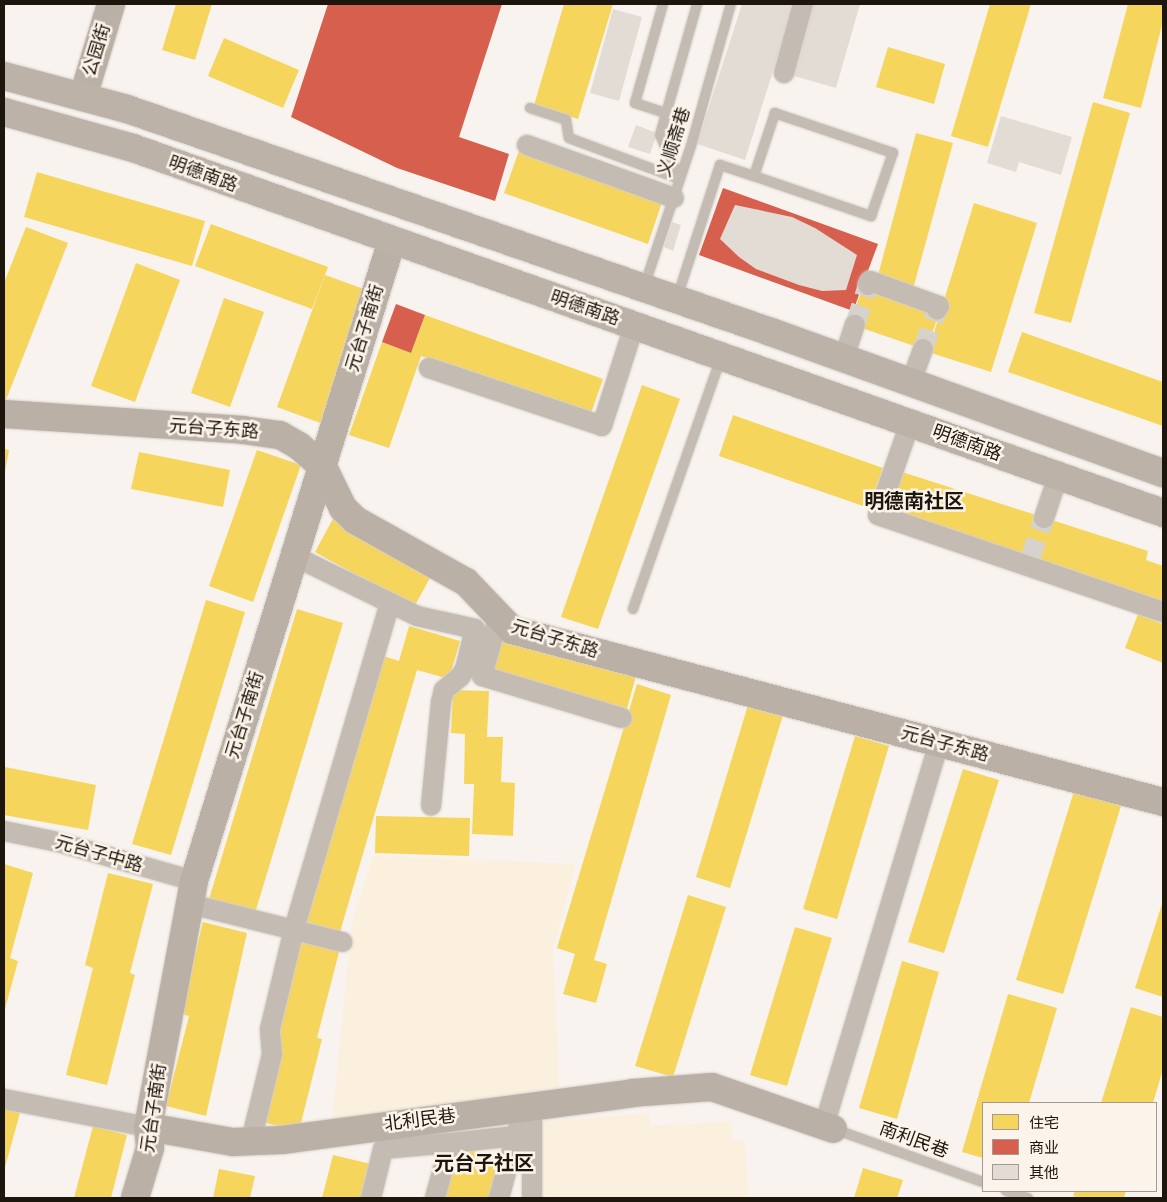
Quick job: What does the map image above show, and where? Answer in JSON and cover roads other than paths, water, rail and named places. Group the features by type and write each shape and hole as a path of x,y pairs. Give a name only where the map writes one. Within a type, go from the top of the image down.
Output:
{"main road":[{"name":"明德南路","path":"4,76 127,109 844,358 1163,473"},
{"name":"明德南路","path":"4,112 134,148 1163,513"}],"street":[{"name":"公园街","path":"82,97 111,4"},
{"path":"784,72 803,4"},
{"path":"527,145 674,198"},
{"name":"元台子南街","path":"135,1198 150,1148 148,1127 192,892 294,556 324,467 392,240"},
{"path":"868,285 870,281 939,306 937,310"},
{"path":"844,358 855,325"},
{"path":"429,368 602,426 634,326"},
{"path":"911,382 923,349"},
{"name":"元台子东路","path":"4,414 267,433 290,440 324,467 343,508 355,520 466,582 485,616 512,630 1163,802"},
{"path":"910,423 878,515 1029,562 1163,612"},
{"path":"1044,518 1058,476"},
{"path":"294,556 417,616 485,616"},
{"path":"251,1141 272,1054 270,1029 294,929 390,603"},
{"path":"485,616 482,676 622,718"},
{"path":"431,806 441,702 444,690 460,677 465,669 485,616"},
{"path":"829,1128 939,742"},
{"name":"元台子中路","path":"4,831 58,842 294,929 342,942"},
{"name":"北利民巷","path":"4,1099 233,1142 282,1140 528,1106 712,1087 829,1128"},
{"path":"499,1198 516,1136 528,1106"},
{"path":"528,1106 532,1198"},
{"path":"371,1198 383,1149 516,1136"},
{"path":"435,1198 450,1143"}],"lane":[{"path":"663,4 635,103 666,113"},
{"path":"680,179 660,135 697,4"},
{"name":"义顺斋巷","path":"644,288 680,179 731,4"},
{"path":"530,108 566,120 569,138 680,179"},
{"path":"676,299 720,165 871,216 893,153 775,113 754,176"},
{"path":"634,609 722,356"},
{"name":"南利民巷","path":"829,1128 982,1182"},
{"path":"1009,1192 1028,1198"}],"tunnel":[{"path":"855,325 868,285"},
{"path":"923,349 937,310"},
{"path":"1030,559 1044,518"}],"district":[{"name":"明德南社区","path":"914,501"},
{"name":"元台子社区","path":"484,1163"}]}
